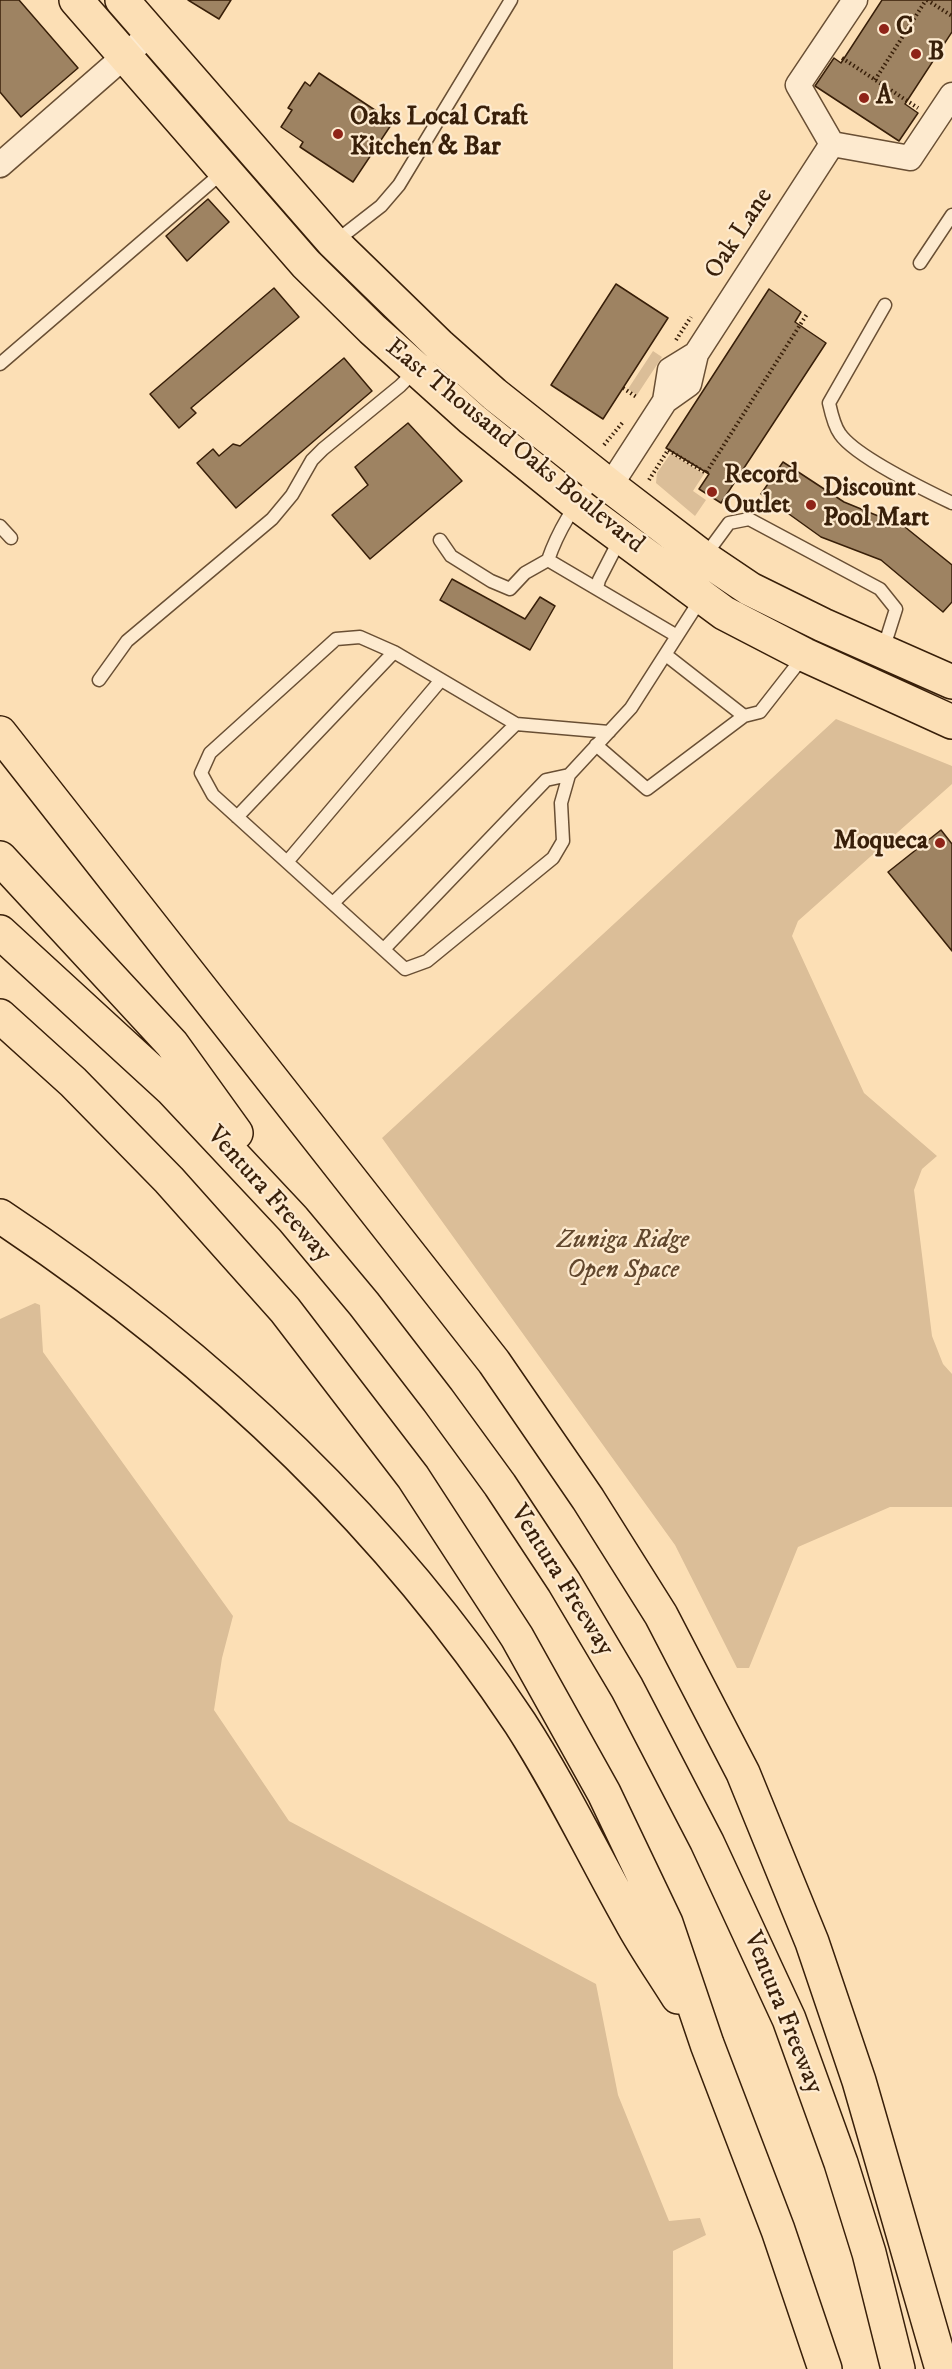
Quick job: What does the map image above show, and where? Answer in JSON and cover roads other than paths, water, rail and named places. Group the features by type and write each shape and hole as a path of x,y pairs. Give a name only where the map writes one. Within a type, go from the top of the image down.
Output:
{"main road":[{"name":"East Thousand Oaks Boulevard","path":"76,0 225,170 320,253 428,357 472,419 576,502 635,515"},
{"name":"East Thousand Oaks Boulevard","path":"122,0 151,33 320,253"},
{"name":"East Thousand Oaks Boulevard","path":"428,357 494,393 604,481 635,515 709,579 750,589 814,640 952,722"},
{"name":"East Thousand Oaks Boulevard","path":"814,640 883,651 951,679"},
{"path":"0,733 494,1362 588,1499 661,1615 743,1773 812,1942 859,2081 942,2369"},
{"path":"0,858 172,1044 239,1137 293,1219"},
{"name":"Ventura Freeway","path":"0,932 171,1089 293,1219 364,1304 500,1485 564,1582 633,1698 707,1842 789,2019 841,2163 870,2253 898,2369"},
{"path":"0,1016 73,1082 170,1180 285,1310 413,1477 517,1637 604,1792 666,1923 707,2044 778,2230 825,2369"},
{"path":"0,1216 120,1300 202,1366 265,1422 395,1557 456,1632 521,1724 582,1829 633,1926 707,2044"}],"street":[{"path":"855,0 798,85 832,144 910,158 952,95"},
{"path":"0,165 151,33"},
{"name":"Oak Lane","path":"604,481 665,401 670,370 696,354 832,144"}],"lane":[{"path":"320,253 381,206 399,184 511,0"},
{"path":"0,364 225,170"},
{"path":"920,263 952,215"},
{"path":"885,305 829,403 831,413 839,434 860,453 952,503"},
{"path":"99,680 127,641 272,519 291,495 312,460 323,448 400,386 428,357"},
{"path":"440,540 451,556 491,581 510,589 525,573 548,560 556,538 576,502 604,481"},
{"path":"597,588 635,515"},
{"path":"609,732 516,724 394,652 360,637 336,639 210,753 201,773 213,795 405,969 427,961 553,858 563,841 561,803 569,775 609,732 630,708 666,655 709,579 729,523 749,519 880,590 896,609 883,651"},
{"path":"0,526 11,538"},
{"path":"548,560 676,636"},
{"path":"596,745 647,789 744,716 760,712 814,640"},
{"path":"237,817 394,652"},
{"path":"666,655 744,716"},
{"path":"287,862 441,680"},
{"path":"333,903 516,724"},
{"path":"384,949 546,780 569,775"}],"place":[{"name":"C","path":"884,29"},
{"name":"B","path":"916,54"},
{"name":"A","path":"864,98"},
{"name":"Oaks Local Craft Kitchen & Bar","path":"338,134"},
{"name":"Record Outlet","path":"712,492"},
{"name":"Discount Pool Mart","path":"811,505"},
{"name":"Moqueca","path":"940,843"}],"park label":[{"name":"Zuniga Ridge Open Space","path":"623,1257"}]}
